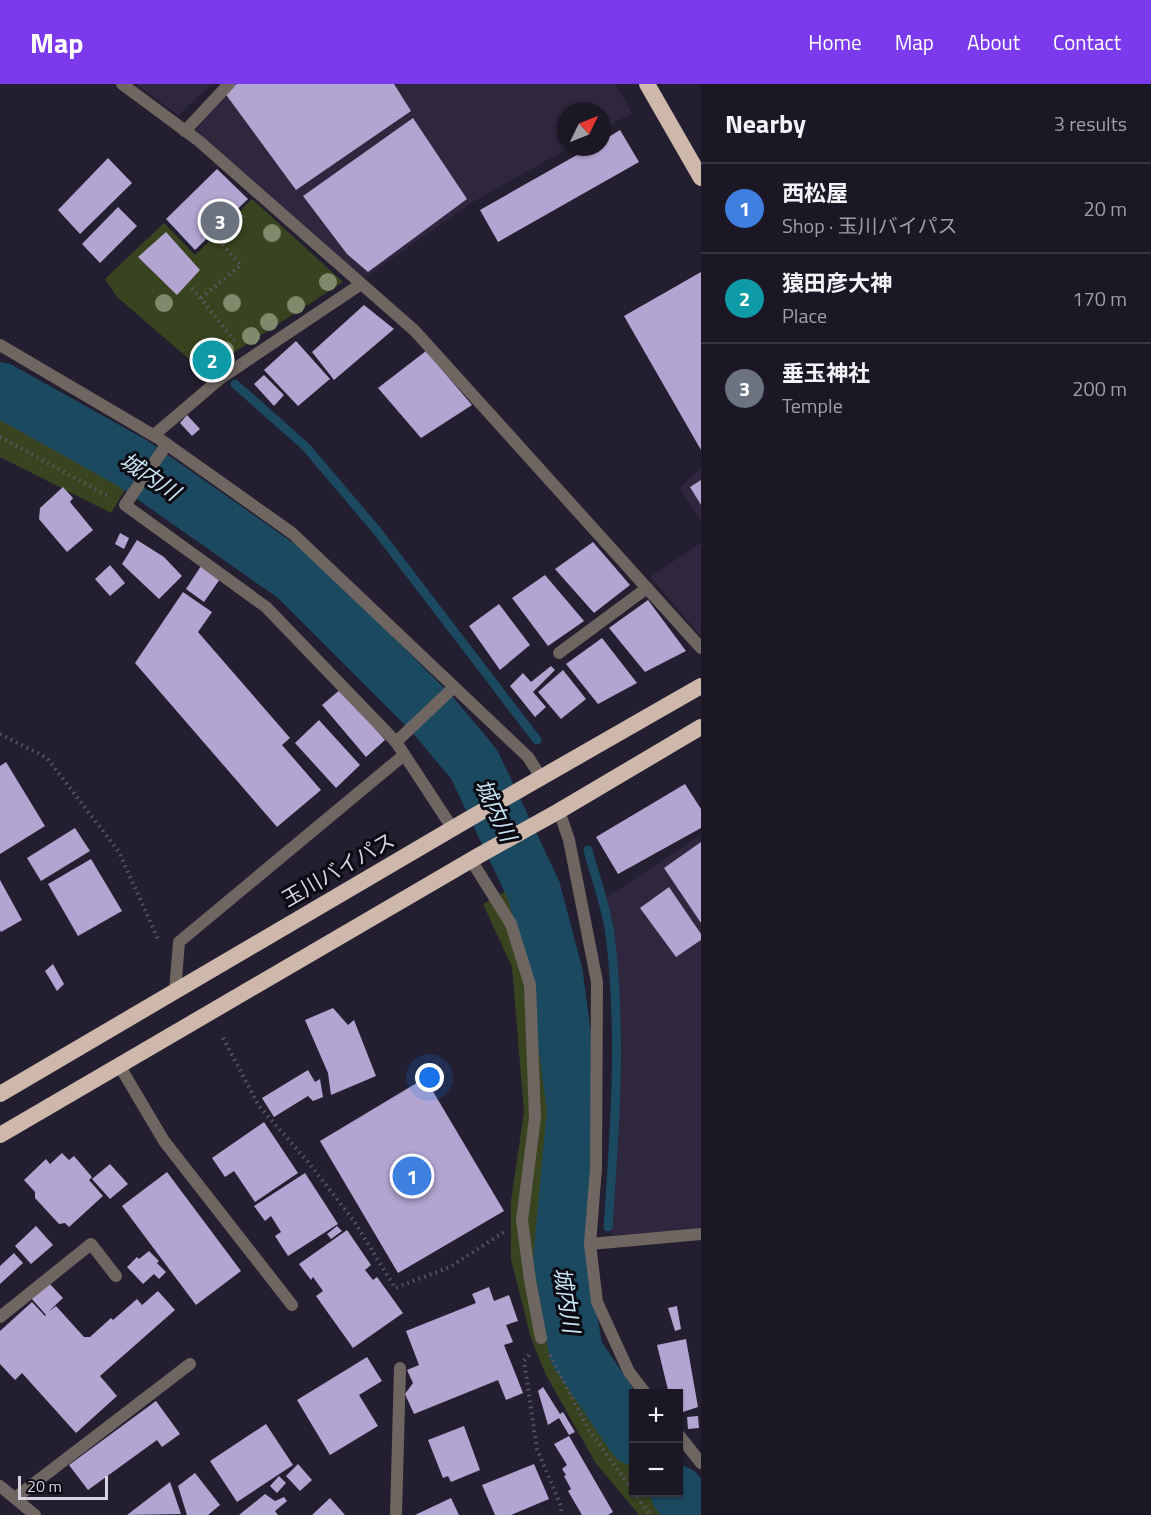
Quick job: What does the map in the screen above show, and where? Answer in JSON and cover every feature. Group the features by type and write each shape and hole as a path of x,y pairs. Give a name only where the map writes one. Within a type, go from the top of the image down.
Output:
{"highway":[{"path":"647,84 701,178"},
{"name":"玉川バイパス","path":"0,1094 460,824 701,686"},
{"path":"0,1135 701,727"}],"street":[{"path":"122,84 185,131 416,331 701,648"},
{"path":"185,131 229,84"},
{"path":"154,435 221,378 361,284"},
{"path":"0,345 154,435 292,533 528,757 535,783"},
{"path":"167,444 125,505 266,607 396,742 460,824"},
{"path":"559,653 647,588"},
{"path":"396,742 454,687"},
{"path":"175,991 179,942 404,755"},
{"path":"552,815 569,840 597,982 596,1168 590,1244 597,1302 629,1372 642,1389"},
{"path":"474,858 511,924 530,986 535,1118 522,1220 541,1338"},
{"path":"119,1065 164,1141 292,1305"},
{"path":"590,1244 701,1234"},
{"path":"0,1317 91,1245 116,1276"},
{"path":"15,1498 190,1364"},
{"path":"396,1515 400,1368"},
{"path":"683,1440 701,1463"},
{"path":"0,1486 35,1515"}],"path":[{"path":"201,298 240,265 218,239 264,198"},
{"path":"192,288 250,358"},
{"path":"0,437 125,505"},
{"path":"0,734 47,758 119,852 163,949"},
{"path":"223,1038 259,1106 308,1162 354,1221 395,1288 450,1267 522,1220"},
{"path":"562,1515 561,1506 537,1449 524,1361 541,1338 589,1430 629,1485"},
{"path":"637,1497 650,1515"}],"shaded area":[{"path":"136,84 212,84 178,115"},
{"path":"235,84 615,84 632,113 611,125 611,102 557,102 557,155 471,203 363,279 196,130"},
{"path":"701,468 701,521 680,488"},
{"path":"701,543 701,636 650,577"},
{"path":"701,835 701,1229 611,1235 619,999 607,897"}],"green space":[{"path":"252,199 343,282 204,372 117,297 105,279 164,223 195,255"},
{"path":"0,410 128,485 111,513 0,457"},
{"path":"516,886 543,986 557,1118 540,1219 563,1339 606,1421 629,1453 629,1497 663,1497 677,1515 639,1515 595,1462 545,1373 531,1338 511,1259 511,1201 524,1112 512,967 483,904"}],"building":[{"path":"237,84 394,84 411,111 296,190 224,92"},
{"path":"413,118 467,199 368,272 347,254 303,196"},
{"path":"620,130 639,162 498,242 480,210 575,156 611,156 611,136"},
{"path":"108,158 132,183 80,234 58,210"},
{"path":"217,169 248,199 195,250 166,219"},
{"path":"118,207 137,226 100,263 82,244"},
{"path":"166,232 200,270 177,295 138,257"},
{"path":"701,272 701,450 624,316"},
{"path":"364,305 394,329 334,380 312,352"},
{"path":"296,341 330,379 298,406 264,370"},
{"path":"426,351 472,405 421,438 378,388"},
{"path":"264,375 284,395 274,406 254,384"},
{"path":"187,415 200,429 192,436 180,423"},
{"path":"701,480 701,505 690,487"},
{"path":"63,487 73,498 70,502 93,530 67,552 39,519 40,508"},
{"path":"120,533 129,538 124,549 115,544"},
{"path":"137,540 164,557 182,576 159,599 122,564"},
{"path":"593,542 630,585 594,613 555,569"},
{"path":"110,565 125,583 110,596 95,579"},
{"path":"201,566 220,579 204,602 186,589"},
{"path":"545,575 584,621 548,646 512,598"},
{"path":"183,592 212,612 198,632 290,738 282,745 321,790 277,827 135,663"},
{"path":"648,600 686,651 645,672 609,628"},
{"path":"499,604 530,645 500,670 469,626"},
{"path":"602,638 637,683 598,704 566,664"},
{"path":"551,666 555,670 533,692 546,707 535,717 510,686 523,673 531,682"},
{"path":"563,670 586,699 561,719 538,692"},
{"path":"341,689 385,740 366,757 322,705"},
{"path":"319,720 360,765 336,788 295,743"},
{"path":"6,762 45,826 0,854 0,766"},
{"path":"685,784 701,809 701,828 618,874 596,837"},
{"path":"75,828 90,851 41,881 27,858"},
{"path":"701,842 701,923 664,868"},
{"path":"91,859 122,911 78,936 48,884"},
{"path":"0,880 22,920 1,932 0,930"},
{"path":"669,887 701,934 701,940 676,957 640,908"},
{"path":"53,964 64,984 57,991 45,971"},
{"path":"333,1008 348,1025 354,1020 376,1076 331,1095 328,1073 305,1020"},
{"path":"308,1070 315,1082 320,1079 323,1097 313,1101 308,1096 274,1117 262,1098"},
{"path":"425,1078 504,1211 398,1273 320,1141"},
{"path":"264,1122 298,1173 255,1202 234,1171 225,1177 212,1158"},
{"path":"62,1153 69,1160 74,1156 92,1177 89,1180 103,1196 69,1227 65,1223 59,1224 35,1198 35,1192 24,1180 46,1159 50,1164"},
{"path":"110,1164 128,1184 110,1199 92,1179"},
{"path":"167,1172 241,1271 196,1305 122,1206"},
{"path":"305,1173 338,1224 288,1256 275,1236 281,1232 271,1216 265,1221 254,1206"},
{"path":"36,1226 53,1245 31,1264 15,1246"},
{"path":"337,1226 342,1231 331,1239 327,1234"},
{"path":"347,1230 371,1265 365,1270 373,1280 377,1277 403,1313 353,1348 316,1296 323,1291 313,1277 311,1280 299,1264"},
{"path":"149,1251 166,1272 159,1279 154,1274 143,1284 127,1267 137,1257 139,1259"},
{"path":"14,1253 23,1263 0,1284 0,1266"},
{"path":"48,1282 63,1298 48,1312 56,1306 84,1337 90,1337 137,1299 142,1305 158,1291 175,1310 100,1376 117,1396 76,1433 22,1373 15,1380 0,1364 0,1331 32,1302 46,1315 31,1298"},
{"path":"489,1287 494,1301 509,1295 518,1321 506,1325 513,1342 504,1345 523,1393 506,1400 498,1380 414,1414 405,1394 413,1383 407,1370 419,1365 406,1331 476,1303 472,1294"},
{"path":"677,1306 681,1329 675,1331 668,1308"},
{"path":"686,1339 698,1407 683,1412 683,1389 668,1389 657,1345"},
{"path":"367,1357 382,1381 359,1395 378,1426 330,1455 297,1400"},
{"path":"543,1387 560,1414 563,1412 575,1432 569,1435 559,1418 548,1425 538,1391"},
{"path":"156,1401 180,1434 162,1447 157,1440 88,1490 69,1465"},
{"path":"698,1416 699,1428 688,1429 687,1417"},
{"path":"266,1424 293,1465 237,1502 210,1461"},
{"path":"464,1426 480,1470 451,1482 448,1476 443,1478 428,1440"},
{"path":"569,1436 613,1512 608,1515 582,1515 568,1491 571,1489 562,1469 567,1465 554,1444"},
{"path":"298,1464 312,1480 300,1491 286,1476"},
{"path":"534,1464 549,1499 511,1515 495,1515 482,1485"},
{"path":"195,1473 220,1505 208,1515 187,1515 178,1486"},
{"path":"279,1476 286,1483 277,1493 270,1486"},
{"path":"170,1482 181,1514 127,1515"},
{"path":"265,1494 275,1501 284,1497 287,1501 275,1511 278,1515 239,1515"},
{"path":"330,1498 345,1515 312,1515"},
{"path":"451,1498 459,1515 415,1515"}],"waterway":[{"path":"235,384 306,447 378,532 537,740"},
{"name":"城内川","path":"0,389 134,464 295,577 432,714 474,764 534,891 556,975 574,1110 560,1260 576,1352 629,1431"},
{"path":"588,850 610,934 616,1007 615,1117 608,1227"},
{"name":"城内川","path":"681,1497 695,1515"}],"place":[{"name":"垂玉神社","path":"220,221"},
{"name":"猿田彦大神","path":"212,360"},
{"name":"西松屋","path":"412,1176"}]}
